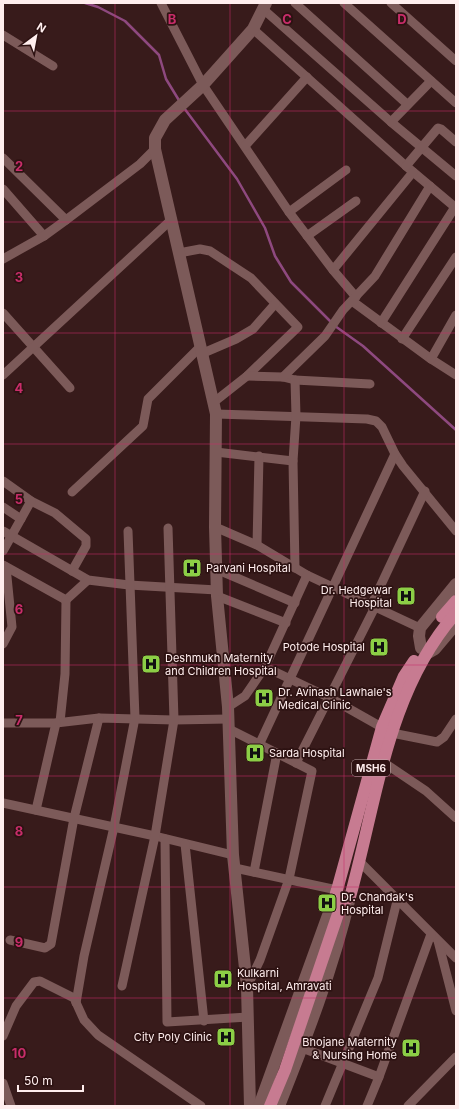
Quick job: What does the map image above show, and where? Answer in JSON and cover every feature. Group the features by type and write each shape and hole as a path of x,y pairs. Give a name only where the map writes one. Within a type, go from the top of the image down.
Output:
{"main road":[{"path":"250,1106 247,987 233,855 228,718 217,593 215,527 215,408 200,351 155,149 155,138 159,129 171,114 202,85 253,29 265,6"},
{"path":"424,651 419,636 420,628 432,611 456,584"},
{"name":"MSH6","path":"270,1106 285,1070 334,923 387,730 412,680 424,651 448,622 456,601"},
{"path":"448,622 456,613"},
{"name":"MSH6","path":"259,1106 341,896 360,862 383,762 387,730"},
{"name":"MSH6","path":"279,1106 302,1048 342,932 341,896"}],"street":[{"path":"161,3 202,85 289,212 354,299 402,339 431,360 456,375"},
{"path":"296,3 407,104"},
{"path":"344,3 456,103"},
{"path":"391,3 456,61"},
{"path":"265,6 391,122 456,176"},
{"path":"253,29 409,169 456,208 381,323"},
{"path":"3,35 53,66"},
{"path":"245,146 307,77"},
{"path":"391,122 431,81"},
{"path":"333,270 409,169 422,147 438,128 456,142"},
{"path":"5,255 44,236 140,164 155,149"},
{"path":"3,158 66,220"},
{"path":"289,212 346,170"},
{"path":"283,377 325,336 343,310 375,276 430,186"},
{"path":"3,189 44,236"},
{"path":"307,236 356,201"},
{"path":"3,375 171,220"},
{"path":"179,252 200,249 210,251 251,278 298,327 215,408"},
{"path":"402,339 456,257"},
{"path":"72,492 143,426 148,399 200,351 236,338 253,329 275,304"},
{"path":"3,313 70,388"},
{"path":"431,360 456,315"},
{"path":"247,376 283,377 295,380 370,384"},
{"path":"295,380 296,416 293,461 295,568"},
{"path":"215,408 296,416 367,419 376,421 382,427 395,454 456,531"},
{"path":"216,452 293,461"},
{"path":"259,745 288,679 395,454"},
{"path":"257,545 259,456"},
{"path":"3,481 31,501 54,513 86,539 86,546 72,571"},
{"path":"296,763 330,698 425,491"},
{"path":"3,550 7,533 21,519 31,501"},
{"path":"3,507 21,519"},
{"path":"215,527 257,545 307,575 420,628"},
{"path":"122,986 155,836 174,720 168,528"},
{"path":"76,1003 84,956 114,827 135,718 128,531"},
{"path":"7,533 88,580 129,585 170,587 217,593 286,623"},
{"path":"5,566 66,600"},
{"path":"3,644 12,627 5,566"},
{"path":"216,569 295,603"},
{"path":"228,718 265,668 307,575"},
{"path":"36,810 58,723 65,674 66,600 88,580"},
{"path":"265,668 330,698 387,730 437,742 444,737 456,719"},
{"path":"10,940 46,948 51,944 74,818 99,718"},
{"path":"3,723 58,723 99,718 174,720 228,718 259,745 312,771 289,880 260,960 247,987"},
{"path":"254,872 276,754"},
{"path":"383,762 426,791 456,818"},
{"path":"3,803 155,836 233,855"},
{"path":"165,839 166,1021 168,1023 248,1017"},
{"path":"185,844 204,1020"},
{"path":"360,862 397,901 456,958"},
{"path":"235,868 289,880 341,896"},
{"path":"325,1106 378,978 397,901"},
{"path":"434,937 456,1011"},
{"path":"366,1106 379,1077 434,937"},
{"path":"3,1036 6,1018 36,981 70,996 76,1003 84,1020 98,1035 201,1106"},
{"path":"302,1048 379,1077"},
{"path":"408,1106 456,1057"},
{"path":"3,1083 11,1106"}],"waterway":[{"path":"85,3 98,7 125,21 159,55 166,79 180,102"},
{"path":"184,108 237,179 265,228 275,256 291,282 332,323"},
{"path":"335,326 363,346 456,430"}],"place":[{"name":"Parvani Hospital","path":"192,568"},
{"name":"Dr. Hedgewar Hospital","path":"406,596"},
{"name":"Potode Hospital","path":"379,647"},
{"name":"Deshmukh Maternity and Children Hospital","path":"151,664"},
{"name":"Dr. Avinash Lawhale's Medical Clinic","path":"264,698"},
{"name":"Sarda Hospital","path":"255,753"},
{"name":"Dr. Chandak's Hospital","path":"327,903"},
{"name":"Kulkarni Hospital, Amravati","path":"223,979"},
{"name":"City Poly Clinic","path":"226,1037"},
{"name":"Bhojane Maternity & Nursing Home","path":"411,1048"}]}
